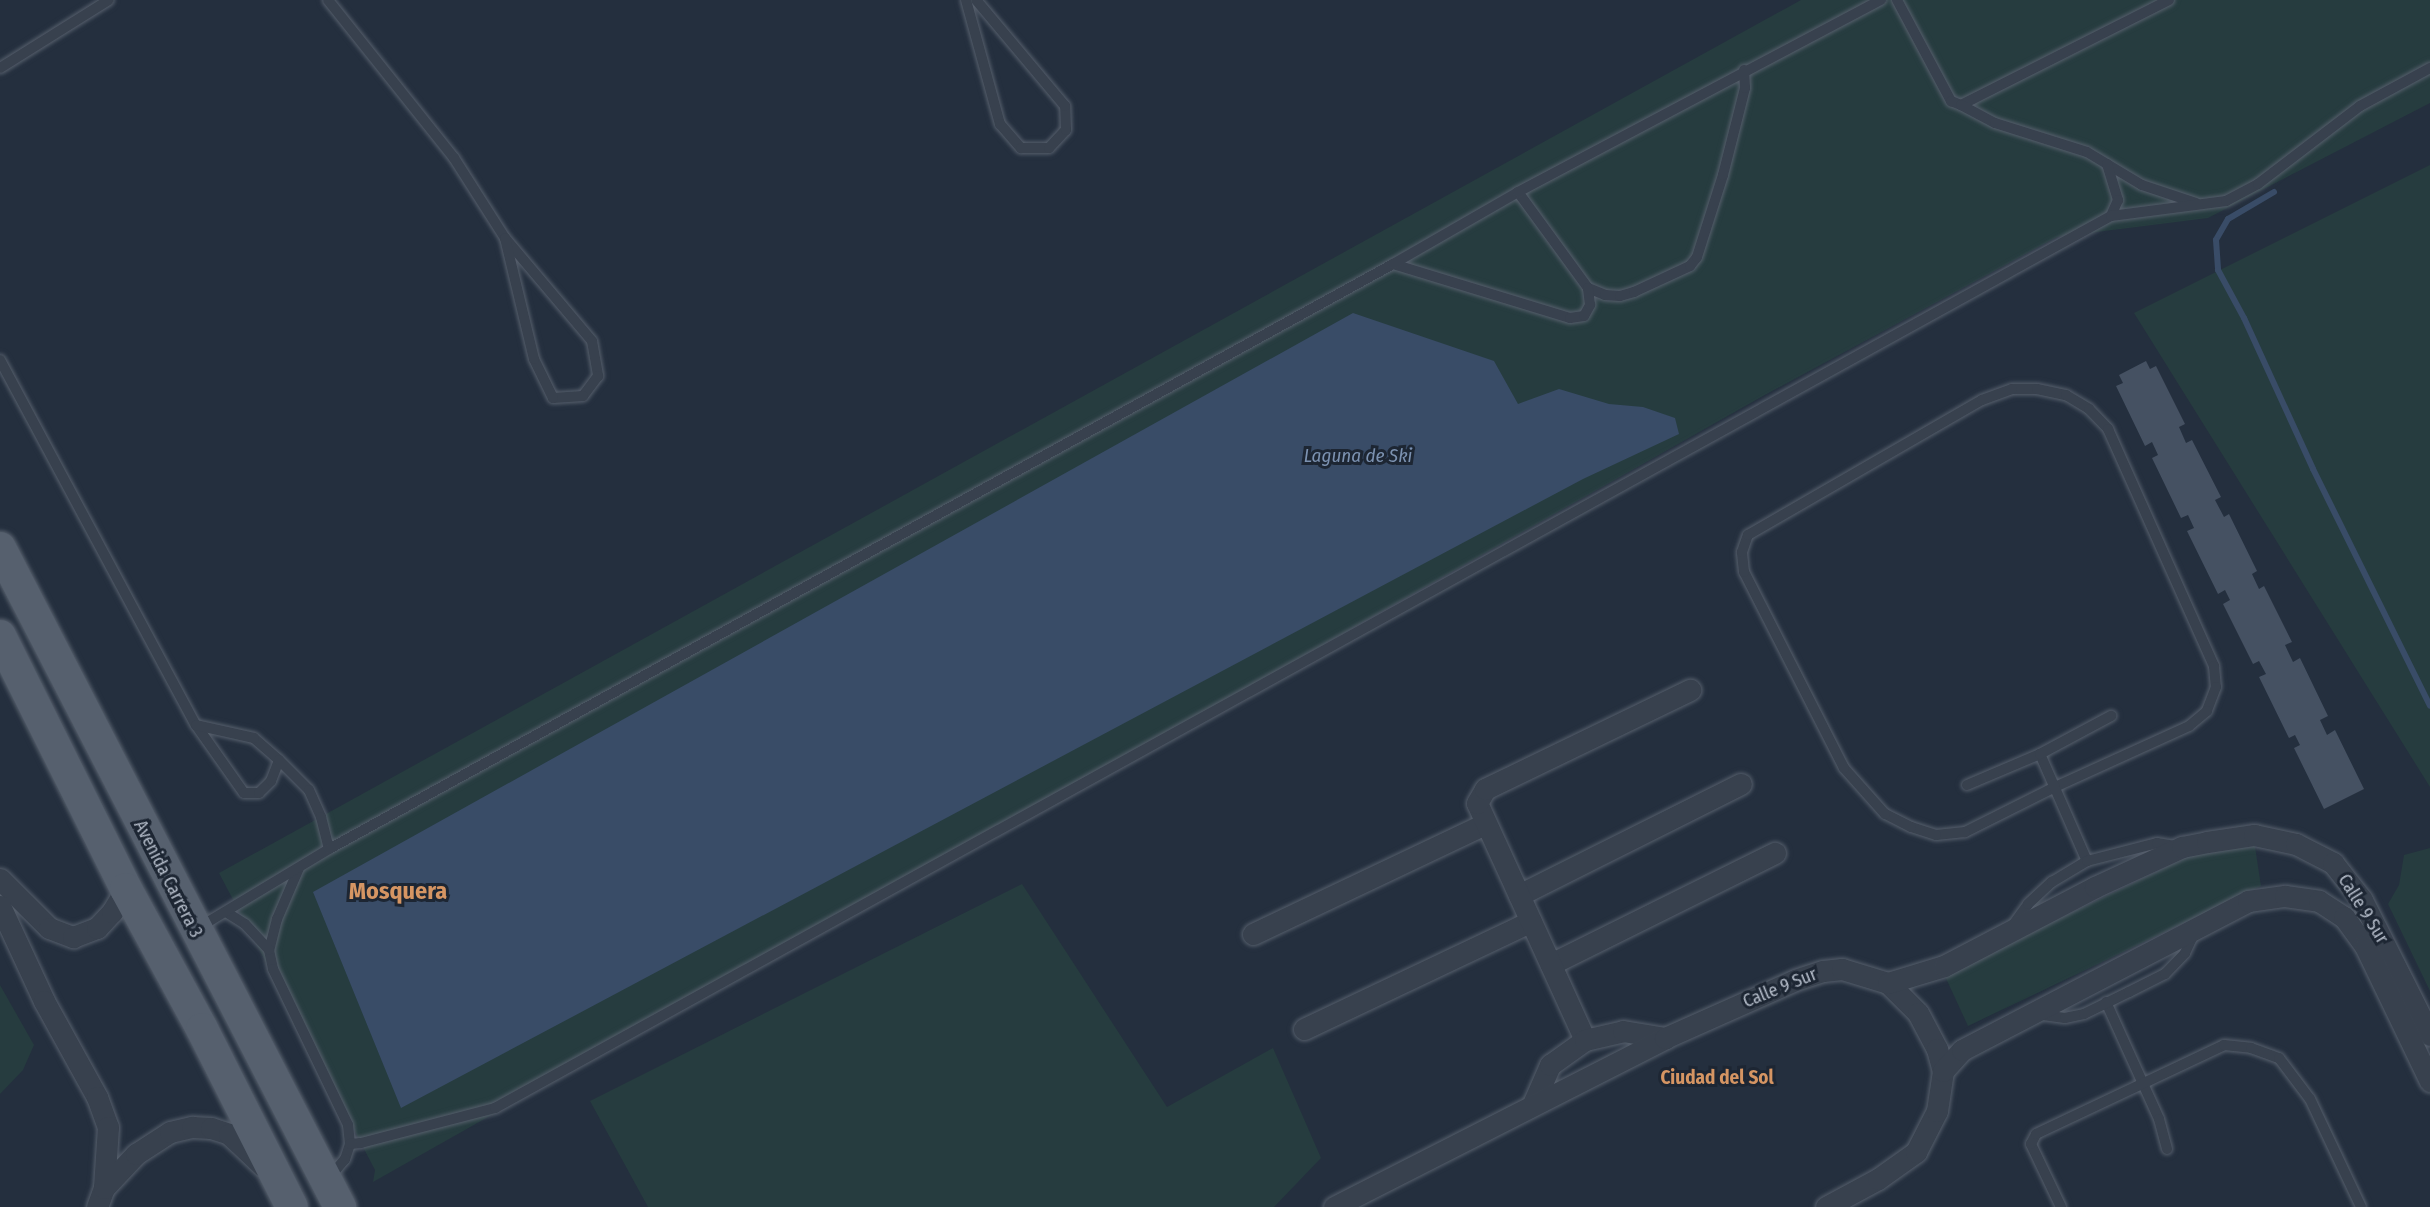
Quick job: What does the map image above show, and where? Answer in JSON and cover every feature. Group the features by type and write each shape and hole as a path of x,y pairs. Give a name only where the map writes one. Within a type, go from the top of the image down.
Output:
{"main road":[{"name":"Avenida Carrera 3","path":"0,548 194,930 333,1194"},
{"path":"0,636 126,889 288,1198"}],"street":[{"path":"1585,1040 1477,803 1485,789 1690,690"},
{"path":"1519,895 1741,784"},
{"path":"1252,934 1485,824"},
{"name":"Calle 9 Sur","path":"1334,1207 1665,1038 1823,971 1842,969 1888,983 1944,966 2009,931 2182,847 2254,835 2296,844 2333,863 2362,900 2430,1035"},
{"path":"1550,964 1775,853"},
{"path":"0,879 50,928 73,937 97,928 112,912 126,889"},
{"name":"Calle 9 Sur","path":"1943,1071 1962,1050 1994,1030 2034,1013 2248,901 2285,896 2319,901 2344,917 2365,946 2430,1081"},
{"path":"0,906 44,1002 97,1097 108,1127 100,1198"},
{"path":"1304,1029 1531,921"},
{"path":"1826,1207 1878,1180 1916,1152 1937,1111 1943,1071 1937,1049 1918,1013 1888,983"},
{"path":"1533,1104 1550,1065 1585,1040 1623,1031 1665,1038"},
{"path":"100,1198 136,1154 170,1132 192,1127 211,1128 229,1134 288,1198"}],"lane":[{"path":"0,68 109,0"},
{"path":"328,0 454,158 505,238 593,341 598,376 583,396 553,398 534,359 505,238"},
{"path":"967,0 1000,124 1021,148 1049,148 1066,130 1066,106 976,0"},
{"path":"194,930 329,849 1393,264 1518,192 1744,70 1881,0"},
{"path":"1897,0 1951,101 1988,120 2069,145 2106,162 2142,184 2199,205"},
{"path":"1961,105 2169,0"},
{"path":"350,1143 361,1143 495,1108 2111,216 2226,201 2258,184 2360,106 2430,68"},
{"path":"1588,288 1605,295 1620,296 1690,266 1697,257 1742,101 1744,70"},
{"path":"2106,162 2118,200 2111,216"},
{"path":"1393,264 1570,318 1584,316 1590,305 1588,288 1518,192"},
{"path":"0,360 196,725 244,793 259,793 271,781 279,760"},
{"path":"2012,389 2037,389 2066,395 2089,409 2108,429 2214,666 2216,687 2207,711 2189,726 2055,787 1965,832 1936,835 1911,827 1885,814 1844,768 1744,572 1742,552 1748,535 1982,400 2012,389"},
{"path":"1967,785 2040,754 2111,716"},
{"path":"196,725 254,738 279,760 309,790 321,817 329,849"},
{"path":"2040,754 2087,861"},
{"path":"2009,931 2028,904 2052,882 2087,861 2157,843 2182,847"},
{"path":"299,868 276,919 269,950 273,969 348,1125 350,1143 333,1194"},
{"path":"226,912 245,924 269,950"},
{"path":"2034,1013 2064,1017 2084,1014 2165,974 2185,953 2199,926"},
{"path":"2106,1002 2159,1119 2167,1149"},
{"path":"2061,1207 2031,1144 2032,1139 2224,1045 2251,1048 2279,1058 2310,1099 2361,1207"}],"green space":[{"path":"1801,0 2430,0 2430,103 2208,218 2057,237 1763,396 373,1182 375,1170 219,873"},
{"path":"2430,165 2430,787 2134,313"},
{"path":"2254,840 2261,886 1968,1026 1944,974 2210,846"},
{"path":"2430,848 2430,991 2388,904 2399,885 2404,855"},
{"path":"1022,884 1167,1107 1273,1048 1321,1158 1274,1207 648,1207 590,1101"},
{"path":"0,985 34,1045 23,1070 0,1094"}],"water":[{"name":"Laguna de Ski","path":"1353,313 1494,361 1518,404 1559,389 1609,404 1643,407 1675,418 1679,434 1583,479 401,1108 313,892"}],"building":[{"path":"2146,361 2150,369 2156,366 2185,424 2179,427 2186,443 2192,440 2221,497 2215,500 2224,517 2229,514 2257,571 2252,574 2259,589 2264,586 2292,642 2285,645 2293,662 2300,658 2328,716 2320,720 2327,735 2335,730 2364,789 2324,809 2294,748 2300,745 2295,735 2289,738 2259,677 2266,674 2259,661 2253,664 2223,604 2230,600 2225,590 2218,594 2187,531 2194,528 2188,515 2181,518 2152,458 2158,455 2152,442 2145,446 2116,386 2123,383 2119,375"}],"waterway":[{"path":"2274,192 2228,219 2216,240 2218,270 2244,318 2313,469 2430,706"}],"district":[{"name":"Mosquera","path":"398,892"},
{"name":"Ciudad del Sol","path":"1717,1078"}]}
